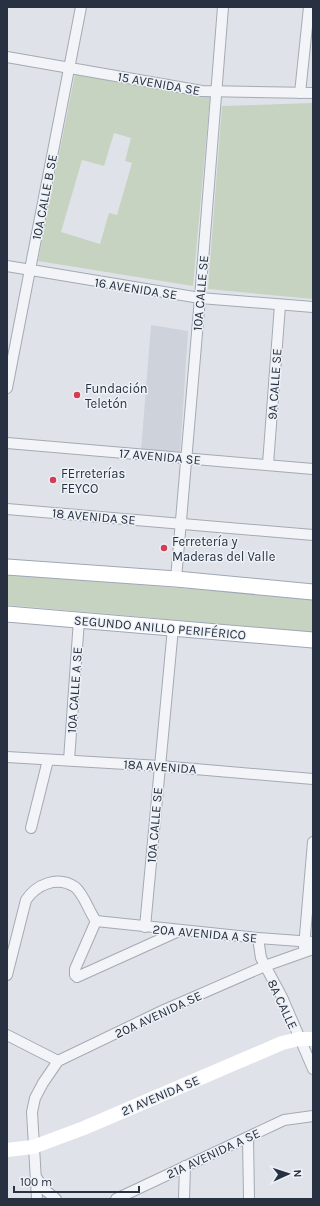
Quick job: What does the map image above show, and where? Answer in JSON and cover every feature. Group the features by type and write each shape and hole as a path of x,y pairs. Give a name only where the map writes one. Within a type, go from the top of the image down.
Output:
{"main road":[{"path":"7,568 176,579 313,592"},
{"name":"SEGUNDO ANILLO PERIFÉRICO","path":"7,614 313,640"}],"street":[{"name":"10A CALLE B SE","path":"7,388 81,7"},
{"name":"10A CALLE SE","path":"176,579 200,298 222,7"},
{"path":"300,93 309,7"},
{"name":"15 AVENIDA SE","path":"7,57 215,92 313,93"},
{"name":"16 AVENIDA SE","path":"7,266 200,298 313,308"},
{"name":"9A CALLE SE","path":"268,464 280,305"},
{"name":"17 AVENIDA SE","path":"7,443 313,469"},
{"name":"18 AVENIDA SE","path":"7,509 313,534"},
{"name":"10A CALLE A SE","path":"69,760 79,620"},
{"name":"10A CALLE SE","path":"145,927 173,628"},
{"name":"18A AVENIDA","path":"7,757 160,766 313,779"},
{"path":"31,828 48,760"},
{"path":"308,946 313,842"},
{"path":"7,975 26,900 32,892 43,885 59,882 75,887 96,921 75,969 76,976 82,976 180,930"},
{"name":"20A AVENIDA A SE","path":"96,921 258,938 308,946"},
{"name":"8A CALLE","path":"258,938 260,958 306,1039 313,1069"},
{"name":"20A AVENIDA SE","path":"58,1061 164,1010 308,946"},
{"path":"7,1035 58,1061 35,1098 32,1112 33,1147 38,1199"},
{"name":"21 AVENIDA SE","path":"7,1150 33,1147 91,1125 282,1043 306,1039"},
{"name":"21A AVENIDA A SE","path":"116,1199 284,1120 313,1116"},
{"path":"248,1137 249,1199"},
{"path":"184,1199 185,1166"},
{"path":"36,1177 45,1190 56,1199"}],"shaded area":[{"path":"151,325 188,331 180,454 141,451"}],"green space":[{"path":"75,74 210,97 193,286 38,261","holes":["114,133 131,138 125,161 132,163 117,215 109,213 100,244 61,232 82,160 104,166"]},
{"path":"313,103 313,299 208,289 222,106"},
{"path":"7,574 313,599 313,630 311,632 7,605"}],"place":[{"name":"Fundación Teletón","path":"77,395"},
{"name":"FErreterías FEYCO","path":"53,480"},
{"name":"Ferretería y Maderas del Valle","path":"164,548"}]}
